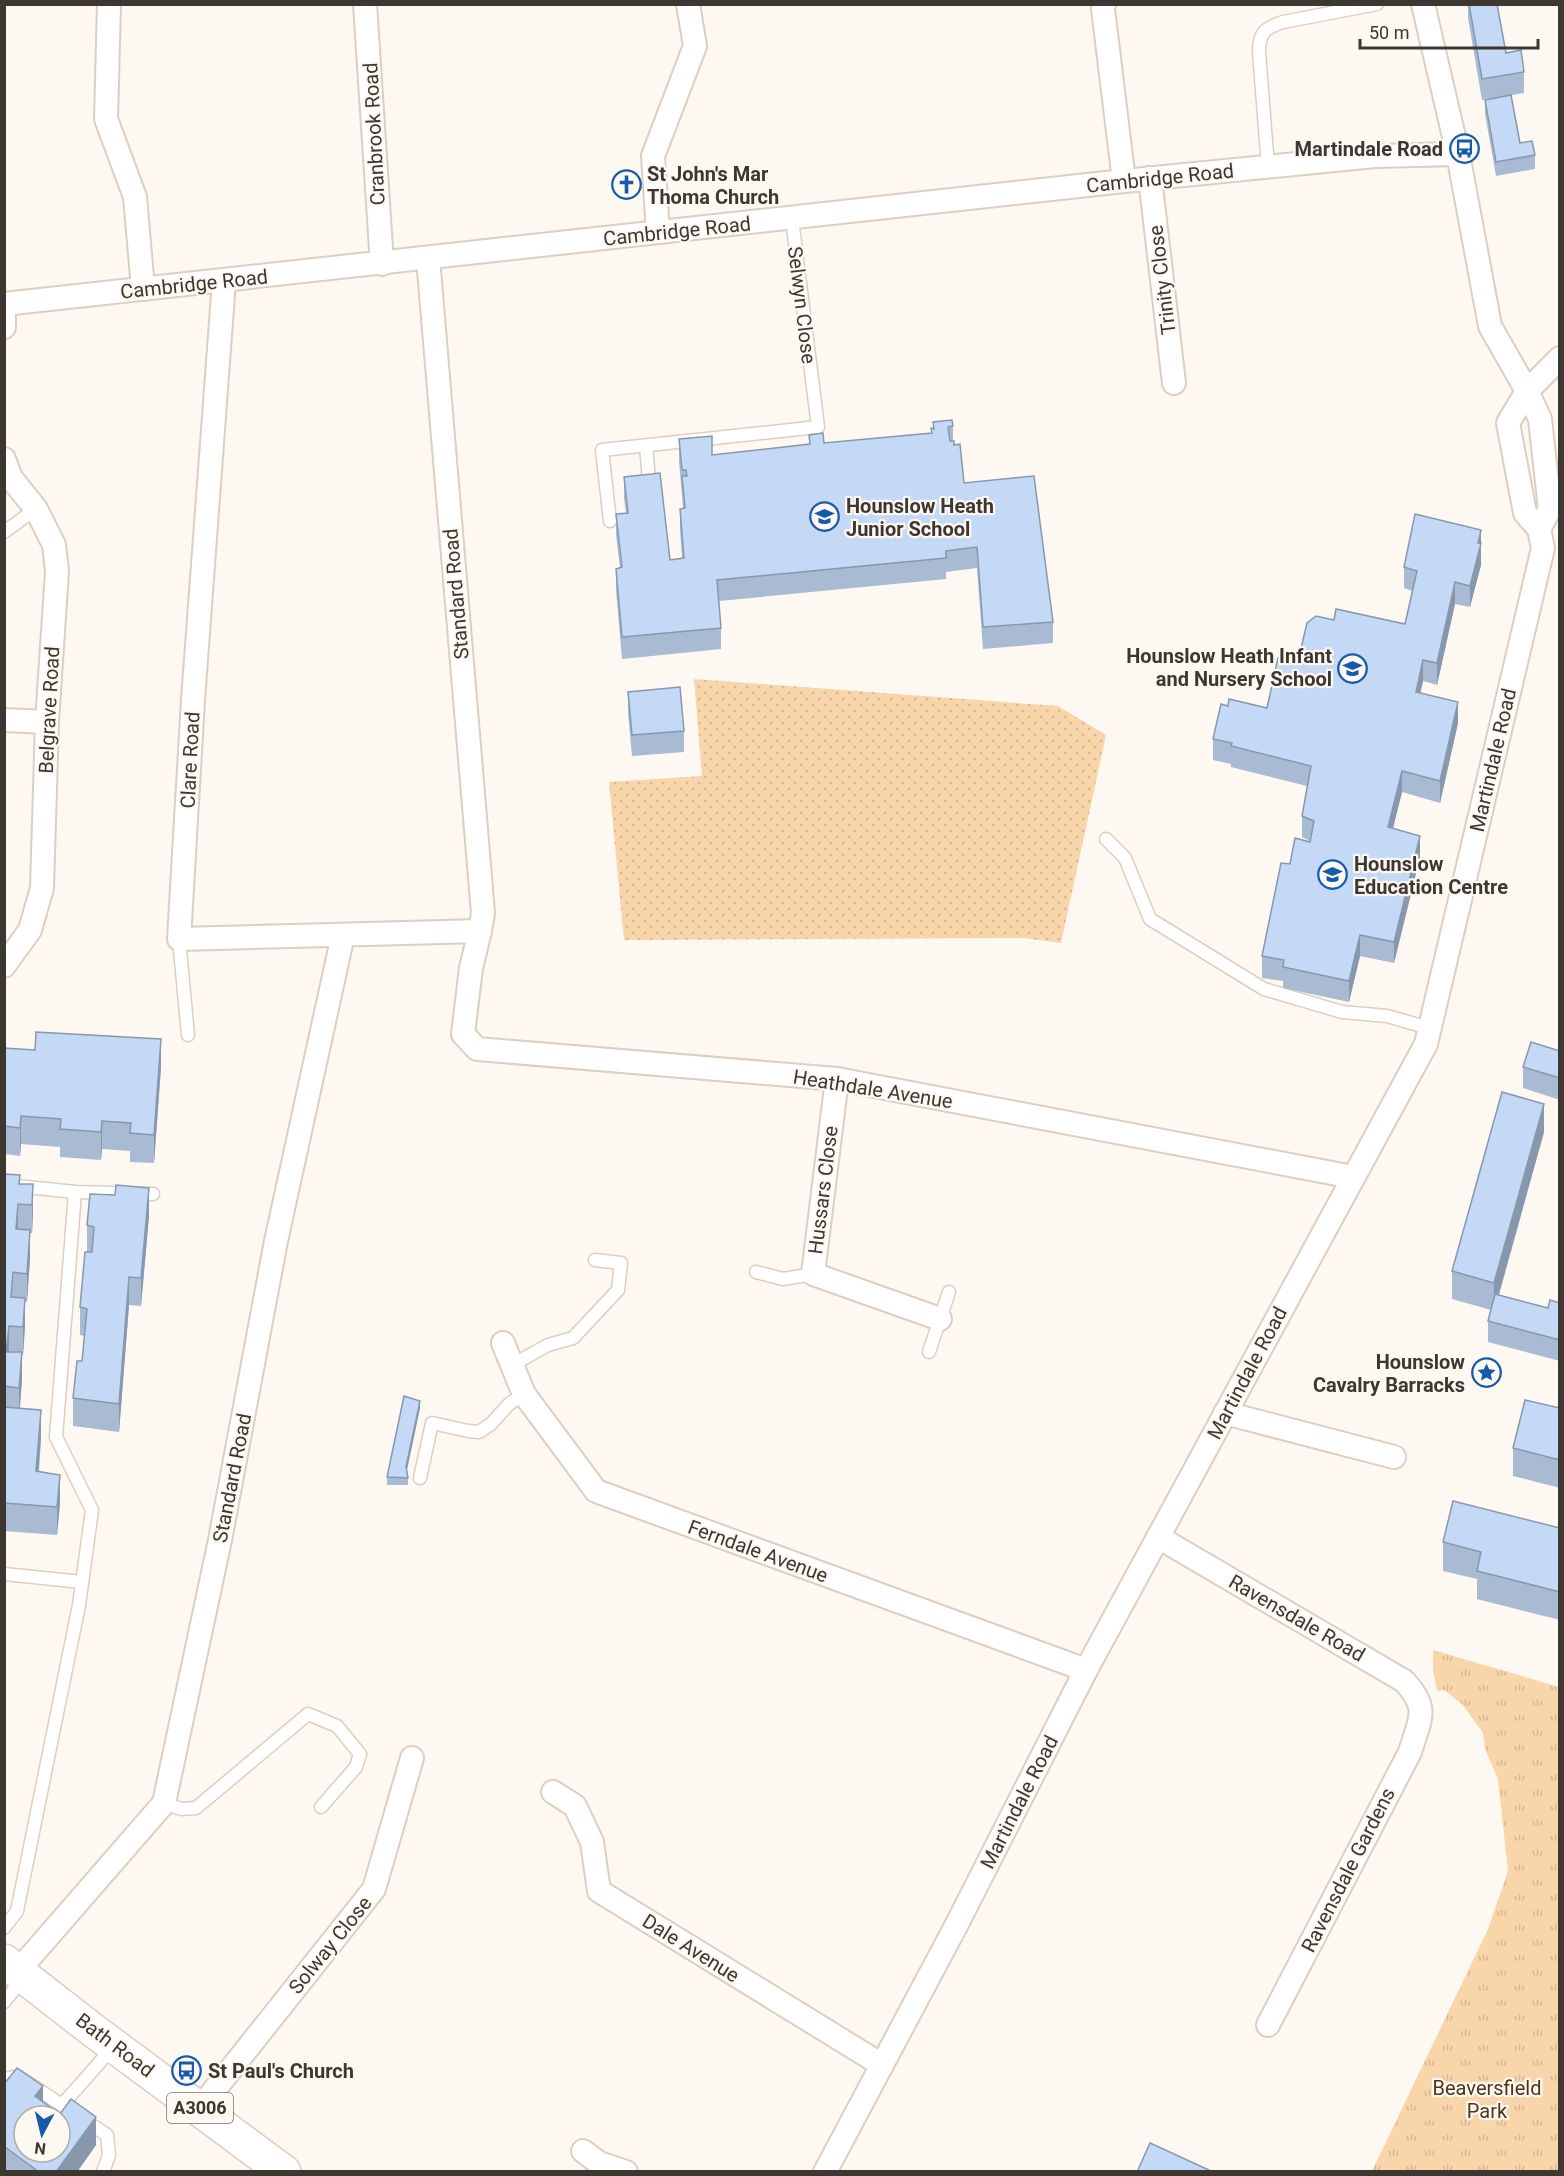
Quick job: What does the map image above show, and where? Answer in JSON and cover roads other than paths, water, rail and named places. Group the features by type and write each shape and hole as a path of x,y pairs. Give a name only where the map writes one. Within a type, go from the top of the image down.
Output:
{"main road":[{"name":"Bath Road","path":"16,1969 284,2172"}],"street":[{"path":"109,4 106,119 135,197 143,289"},
{"name":"Cranbrook Road","path":"365,4 382,264"},
{"path":"658,232 653,156 694,46 688,4"},
{"path":"1104,4 1124,181"},
{"name":"Martindale Road","path":"825,2172 957,1924 1086,1670 1425,1044 1547,542 1550,509 1540,419 1527,391 1490,326 1458,154 1423,4"},
{"name":"Cambridge Road","path":"4,304 1150,178 1374,156 1458,154"},
{"name":"Trinity Close","path":"1150,178 1174,383"},
{"name":"Standard Road","path":"428,258 483,913 480,931"},
{"name":"Clare Road","path":"179,939 193,700 224,281"},
{"path":"4,309 4,327"},
{"path":"1547,542 1525,513 1508,423 1527,391 1560,358"},
{"name":"Belgrave Road","path":"4,459 11,478 36,509 54,545 57,571 47,722 42,888 30,930 4,966"},
{"path":"4,720 47,722"},
{"path":"179,939 480,931"},
{"name":"Heathdale Avenue","path":"480,931 471,968 463,1034 477,1049 837,1079 1353,1177"},
{"name":"Standard Road","path":"16,1969 164,1803 220,1540 276,1241 343,935"},
{"name":"Hussars Close","path":"837,1079 813,1274 940,1319"},
{"name":"Ferndale Avenue","path":"503,1343 524,1394 596,1491 1086,1670"},
{"path":"1226,1413 1394,1457"},
{"name":"Ravensdale Road","path":"1158,1537 1404,1681 1417,1695 1422,1712"},
{"name":"Ravensdale Gardens","path":"1268,2025 1410,1752 1422,1712"},
{"name":"Solway Close","path":"200,2108 374,1889 412,1758"},
{"name":"Dale Avenue","path":"553,1792 575,1806 592,1842 599,1891 882,2065"},
{"path":"583,2151 599,2163 626,2172"}],"lane":[{"path":"1268,167 1259,52 1259,40 1263,33 1270,26 1283,21 1377,4"},
{"name":"Selwyn Close","path":"646,446 818,427 792,219"},
{"path":"610,521 602,450 646,446 650,480"},
{"path":"4,532 36,509"},
{"path":"1106,839 1125,858 1150,920 1264,989 1342,1012 1387,1016 1429,1028"},
{"path":"179,939 188,1035"},
{"path":"9,1185 75,1192 153,1194"},
{"path":"4,1928 17,1911 79,1605 92,1510 56,1437 75,1192"},
{"path":"512,1365 548,1345 573,1338 618,1290 621,1263 594,1260"},
{"path":"756,1272 783,1279 813,1274"},
{"path":"929,1352 949,1292"},
{"path":"420,1478 432,1423 478,1432 491,1424 509,1404 524,1394"},
{"path":"4,1574 82,1582"},
{"path":"164,1803 181,1809 196,1808 308,1714 337,1726 360,1754 356,1767 321,1806"},
{"path":"4,2002 16,1969"},
{"path":"4,2079 18,2076 63,2104 115,2045"},
{"path":"72,2110 107,2135 109,2155 103,2172"}],"place":[{"name":"Martindale Road","path":"1464,149"},
{"name":"St John's Mar Thoma Church","path":"626,185"},
{"name":"Hounslow Heath Junior School","path":"825,517"},
{"name":"Hounslow Heath Infant and Nursery School","path":"1353,668"},
{"name":"Hounslow Education Centre","path":"1333,875"},
{"name":"Hounslow Cavalry Barracks","path":"1486,1373"},
{"name":"St Paul's Church","path":"187,2071"}],"park label":[{"name":"Beaversfield Park","path":"1487,2100"}]}
